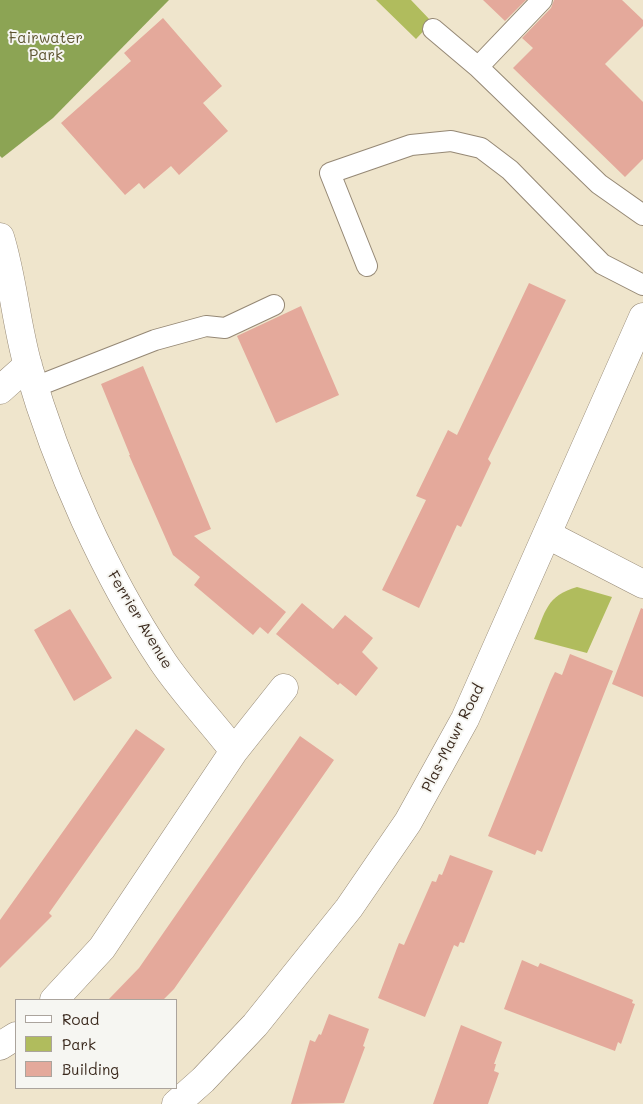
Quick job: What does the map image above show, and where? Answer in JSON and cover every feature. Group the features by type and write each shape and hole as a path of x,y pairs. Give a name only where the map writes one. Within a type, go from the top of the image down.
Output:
{"street":[{"name":"Ferrier Avenue","path":"0,236 32,376 84,517 123,597 164,663 234,750"},
{"name":"Plas-Mawr Road","path":"176,1104 203,1080 255,1025 342,916 382,862 433,780 466,719 643,316"},
{"path":"0,390 32,376"},
{"path":"548,535 643,584"},
{"path":"55,999 102,948 234,750 284,688"},
{"path":"0,1046 15,1037"}],"lane":[{"path":"478,67 542,0"},
{"path":"432,28 478,67 599,184 643,215"},
{"path":"367,266 330,174 411,145 451,141 481,148 510,170 602,264 643,284"},
{"path":"32,376 206,326 225,328 274,305"}],"green space":[{"name":"Fairwater Park","path":"0,0 169,0 53,118 2,158 0,156"},
{"path":"376,0 411,0 432,22 416,39"},
{"path":"577,587 612,597 587,653 534,639 548,606 559,595"}],"building":[{"path":"483,0 526,0 505,21"},
{"path":"554,0 622,0 643,20 643,26 605,64 643,102 643,159 625,177 513,68 533,48 522,38 551,8"},
{"path":"163,18 222,86 203,103 228,131 179,175 171,166 144,189 139,183 125,195 61,123 131,61 124,53"},
{"path":"529,283 566,300 488,459 491,463 461,527 457,525 419,608 382,590 426,500 416,496 448,430 457,435"},
{"path":"301,306 339,395 276,423 237,336"},
{"path":"143,366 211,529 194,536 286,612 268,634 260,627 253,635 194,585 200,577 173,555 129,455 101,384"},
{"path":"302,603 333,629 345,615 373,638 362,652 378,668 356,696 340,683 338,685 276,634"},
{"path":"641,608 643,609 643,697 612,684"},
{"path":"70,609 112,678 74,701 34,630"},
{"path":"570,654 613,671 542,852 537,850 535,855 488,836 551,680 555,672 562,675"},
{"path":"136,729 165,749 49,913 52,916 0,968 0,920"},
{"path":"300,736 334,760 174,989 164,999 109,999 139,968"},
{"path":"450,855 493,871 464,943 460,942 458,947 454,945 425,1017 378,998 399,943 404,945 432,881 436,882 439,874 442,875"},
{"path":"522,960 538,967 540,963 633,1000 632,1003 635,1004 621,1044 618,1042 615,1051 504,1009"},
{"path":"329,1014 369,1029 363,1046 365,1047 344,1103 291,1104 310,1040 315,1042 319,1034 321,1035"},
{"path":"461,1025 502,1042 494,1064 496,1064 494,1071 499,1073 488,1104 433,1104"}]}
